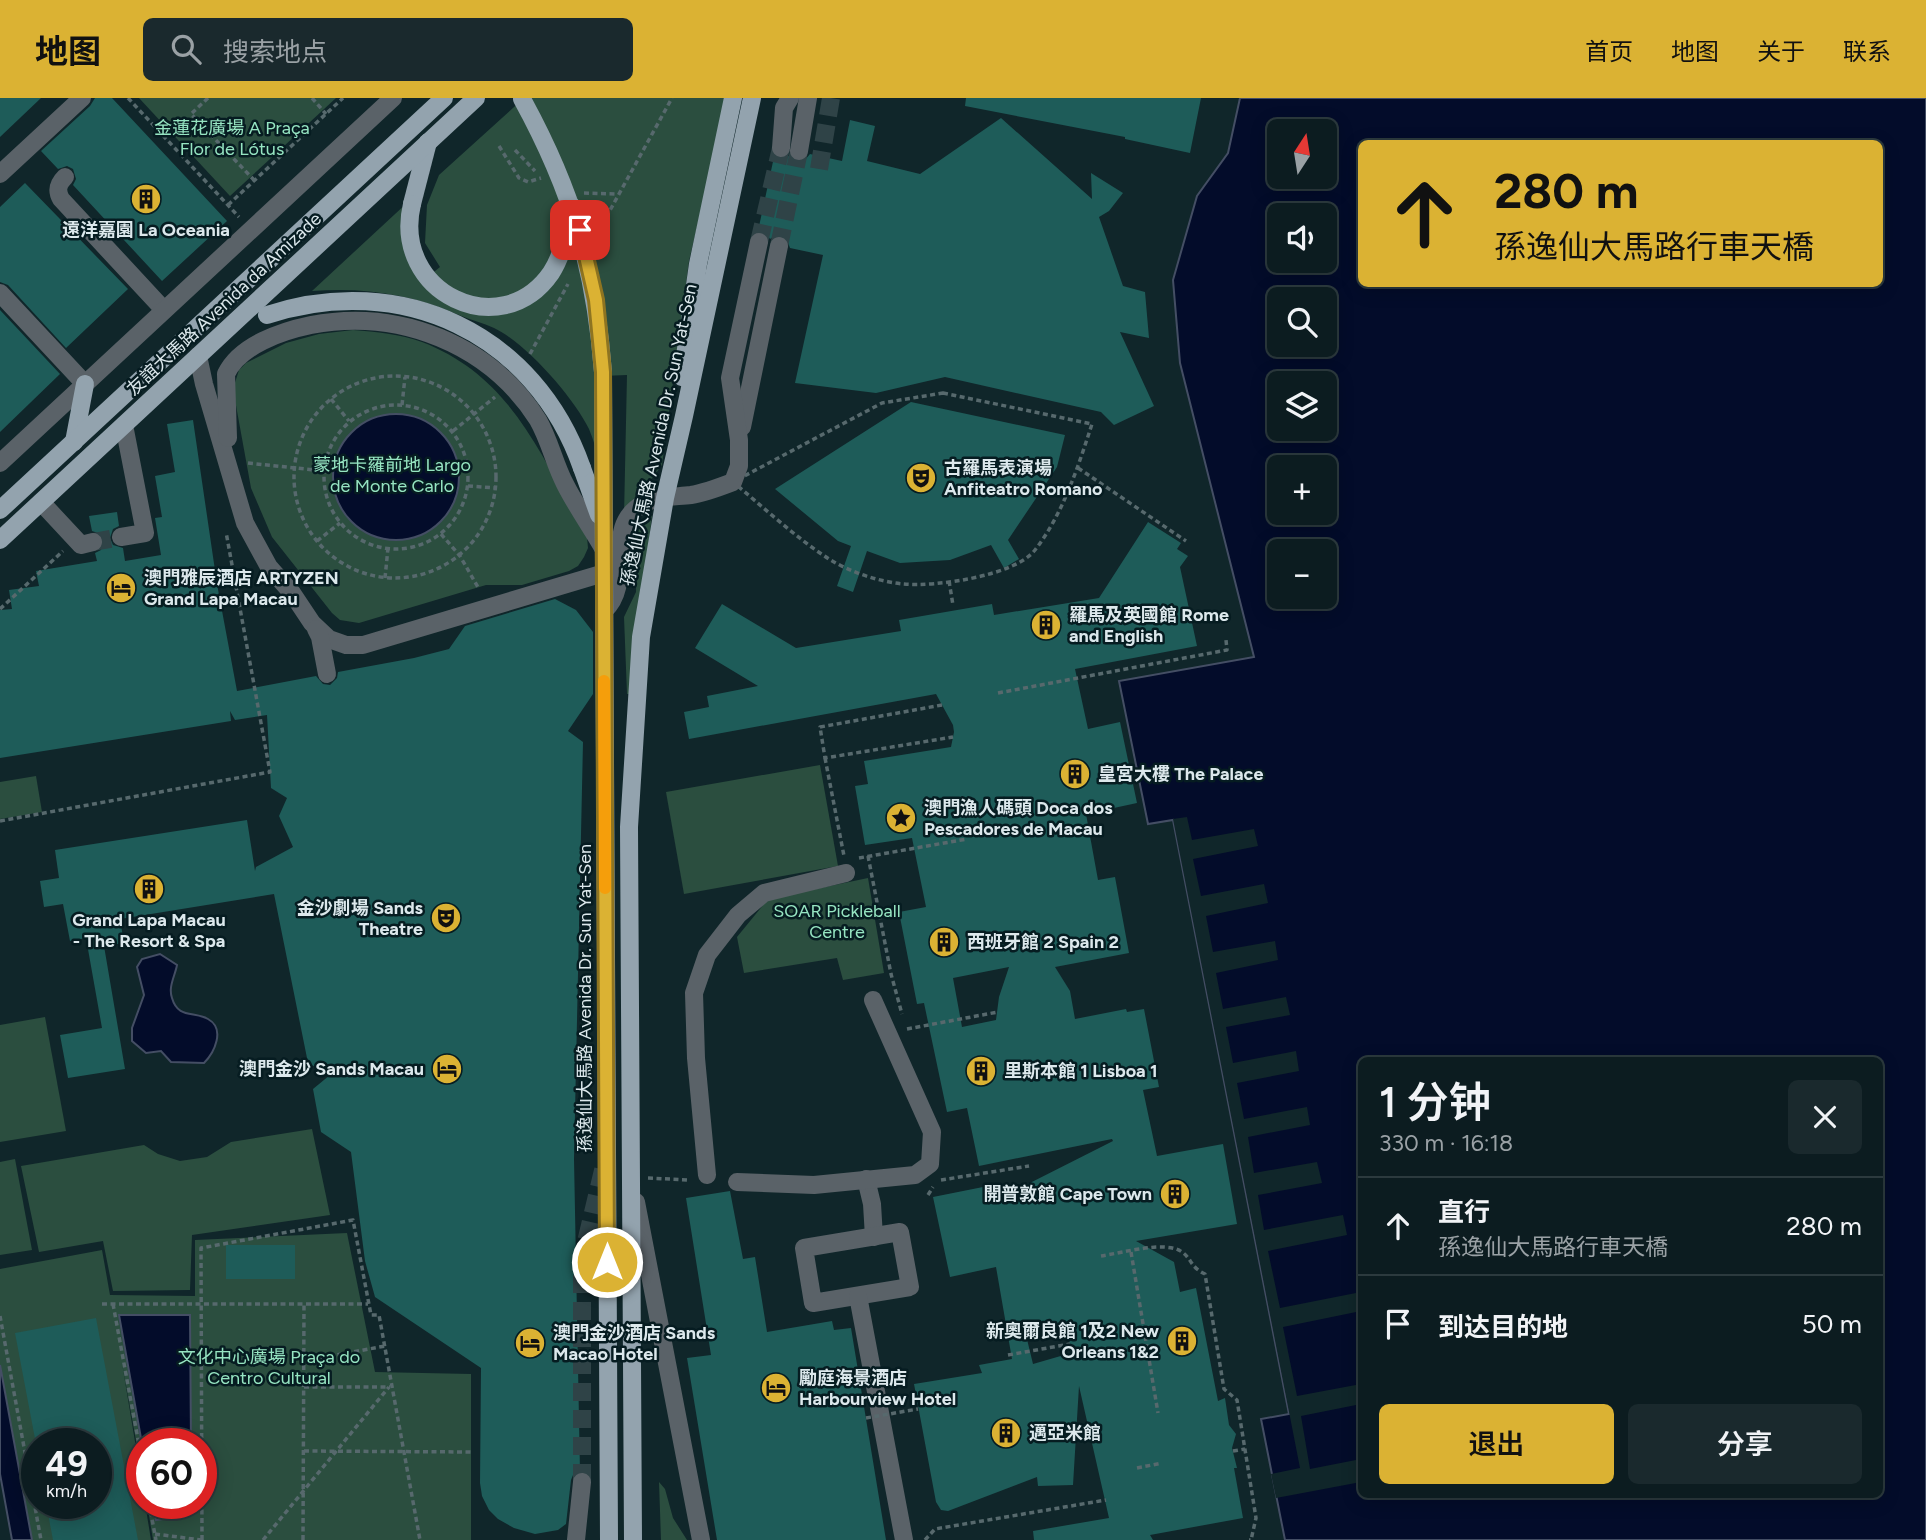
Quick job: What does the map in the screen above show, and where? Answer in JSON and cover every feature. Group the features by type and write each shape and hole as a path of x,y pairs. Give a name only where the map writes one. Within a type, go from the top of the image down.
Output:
{"main road":[{"name":"友誼大馬路 Avenida da Amizade","path":"0,510 444,98"},
{"name":"友誼大馬路 Avenida da Amizade","path":"0,540 476,98"},
{"name":"孫逸仙大馬路 Avenida Dr. Sun Yat-Sen","path":"522,98 545,141 572,206 592,277 600,324 603,372 608,1540"},
{"path":"665,498 698,264 733,98"},
{"name":"孫逸仙大馬路 Avenida Dr. Sun Yat-Sen","path":"633,1540 629,827 635,719 646,603 665,498 752,98"},
{"path":"428,142 408,230 419,268 446,295 457,300 495,306 530,293 549,276 561,254 572,206"},
{"path":"220,336 267,315 324,301 363,300 411,307 457,324 491,344 534,384 567,432 604,528"},
{"path":"74,442 85,384"}],"street":[{"path":"0,174 82,98"},
{"path":"0,463 393,98"},
{"path":"780,148 785,108 790,98"},
{"path":"799,151 808,98"},
{"path":"65,177 58,187 61,199 164,310"},
{"path":"604,611 618,589 620,538 626,520 643,504 665,498 695,495 733,482 739,466 739,440 730,377 759,242"},
{"path":"739,440 779,246"},
{"path":"0,293 19,320 85,384"},
{"path":"327,674 320,637 292,593 269,567 245,523 225,383 230,365 241,355 272,338 305,327 357,320 393,323 427,332 459,346 489,366 514,390 545,433 564,482 603,548"},
{"path":"198,356 204,384 238,464"},
{"path":"121,537 145,533 124,425"},
{"path":"41,502 85,541"},
{"path":"312,623 329,639 346,645 363,646 604,573"},
{"path":"702,1177 694,993 707,955 738,915 764,893 845,867"},
{"path":"737,1182 814,1185 915,1175 930,1164 932,1132 873,1000"},
{"path":"631,1177 701,1540"},
{"path":"866,1179 872,1204 874,1237"},
{"path":"900,1232 910,1287 813,1303 804,1248 874,1237 900,1232"},
{"path":"858,1296 904,1540"},
{"path":"576,1540 582,1482"}],"path":[{"path":"128,98 251,230"},
{"path":"208,98 191,114 254,180"},
{"path":"312,98 326,114"},
{"path":"228,205 343,98"},
{"path":"499,146 523,181 533,182 541,178 514,150"},
{"path":"378,377 405,377 427,381 442,388 457,397 474,414 488,436 494,453 496,488 488,519 480,534 460,556 442,568 426,574 410,578 385,578 359,572 344,565 317,542 301,516 296,500 294,468 302,435 331,399 347,388 378,377"},
{"path":"402,405 405,377"},
{"path":"943,393 1092,424 1078,468 1057,513 1034,551 1018,565 997,574 905,584 864,575 829,559 733,482 882,403 943,393"},
{"path":"331,399 349,421"},
{"path":"453,431 492,399"},
{"path":"402,405 430,412 453,431 467,458 468,485 463,506 450,526 441,534 419,545 388,548 360,540 340,523 329,505 324,471 329,447 349,421 372,408 402,405"},
{"path":"238,464 324,471"},
{"path":"1078,468 1186,541"},
{"path":"468,485 496,488"},
{"path":"0,821 271,772 224,521"},
{"path":"317,542 340,523"},
{"path":"441,534 460,556 490,607"},
{"path":"0,609 85,541"},
{"path":"385,578 388,548"},
{"path":"949,581 953,605"},
{"path":"998,693 1227,650 1226,640"},
{"path":"942,705 820,727 845,867 868,856 967,839"},
{"path":"825,758 953,737"},
{"path":"868,856 891,974 906,1030"},
{"path":"888,1033 998,1012"},
{"path":"928,1195 937,1181 1029,1166"},
{"path":"631,1177 702,1177"},
{"path":"155,1534 202,1540 201,1248 353,1220 371,1315 379,1315 420,1540"},
{"path":"1101,1256 1169,1245 1185,1253 1193,1268 1205,1275 1224,1389 1237,1400 1256,1518 1249,1540"},
{"path":"1130,1252 1158,1413"},
{"path":"102,1304 368,1304"},
{"path":"113,1304 136,1428"},
{"path":"303,1540 304,1304"},
{"path":"0,1316 41,1540"},
{"path":"1008,1355 1070,1344"},
{"path":"304,1361 384,1346"},
{"path":"304,1387 391,1387"},
{"path":"264,1540 391,1387"},
{"path":"866,1418 918,1409"},
{"path":"1233,1451 1245,1449"},
{"path":"304,1451 471,1452"},
{"path":"1137,1468 1162,1463"},
{"path":"925,1540 935,1529 1106,1500"},
{"path":"152,1519 156,1540"}],"green space":[{"name":"金蓮花廣場 A Praça Flor de Lótus","path":"139,98 336,98 230,196"},
{"path":"524,98 727,98 689,261 662,465 624,516 627,375 602,376 601,465 589,429 572,402 548,372 507,335 490,326 405,297 369,291 312,291 408,202 424,280 440,267 425,243 427,205 439,175"},
{"name":"蒙地卡羅前地 Largo de Monte Carlo","path":"353,330 397,335 422,342 453,357 480,376 502,398 539,450 587,537 588,548 578,566 522,585 486,585 359,623 340,620 332,613 272,537 251,488 233,389 239,370 246,363 286,343 319,334"},
{"path":"652,515 639,630 639,694 627,694 624,617 636,592 637,529"},
{"path":"820,765 838,866 684,894 666,792"},
{"path":"36,776 42,812 0,819 0,782"},
{"name":"SOAR Pickleball Centre","path":"868,878 884,973 843,980 837,958 744,973 737,937 768,899"},
{"path":"45,1017 66,1131 0,1142 0,1025"},
{"path":"312,1129 330,1215 192,1235 190,1290 113,1291 103,1241 39,1252 21,1166 144,1145 158,1154 180,1161 207,1157 231,1142"},
{"path":"15,1159 32,1250 0,1255 0,1162"},
{"name":"文化中心廣場 Praça do Centro Cultural","path":"347,1233 375,1372 471,1374 471,1540 153,1540 150,1519 217,1519 217,1428 134,1428 122,1363 133,1428 126,1428 126,1519 148,1519 151,1540 14,1540 0,1470 0,1269 102,1250 110,1295 195,1296 195,1240"},
{"path":"659,1482 665,1489 673,1518 687,1540 661,1540"}],"water":[{"path":"1240,98 1926,98 1926,1540 1285,1540 1261,1419 1289,1414 1173,820 1148,824 1119,681 1254,657 1180,363 1173,280 1197,196 1228,153"},
{"path":"396,414 420,419 441,432 454,453 459,477 454,501 441,522 420,535 396,540 372,535 351,522 338,501 333,477 338,453 351,432 372,419"},
{"path":"160,954 177,965 171,990 175,1005 182,1012 208,1019 216,1029 214,1047 204,1063 171,1062 161,1051 146,1053 132,1041 132,1028 144,995 137,967 142,959"},
{"path":"119,1315 190,1315 191,1428 139,1428"},
{"path":"0,1365 21,1480 21,1519 28,1519 32,1540 12,1540 0,1474"}],"pier":[{"path":"1187,817 1192,840 1254,829 1258,846 1193,859 1201,896 1264,884 1268,903 1206,916 1213,952 1275,941 1278,960 1216,973 1223,1009 1286,997 1290,1015 1226,1027 1233,1063 1296,1051 1299,1071 1237,1083 1244,1119 1307,1107 1310,1125 1248,1137 1254,1173 1317,1162 1322,1183 1258,1195 1264,1230 1343,1215 1347,1235 1268,1251 1280,1308 1358,1293 1358,1312 1283,1327 1297,1396 1358,1385 1358,1405 1301,1416 1310,1469 1358,1460 1358,1483 1276,1498 1271,1474 1300,1468 1173,819"}],"building":[{"path":"0,98 41,98 0,137"},
{"name":"遠洋嘉園 La Oceania","path":"95,98 112,98 227,221 162,281 73,185 76,179 73,169 67,166 58,169 41,151 90,106"},
{"path":"966,98 1201,98 1190,153 1125,137 965,106"},
{"path":"1001,118 1092,199 1091,173 1123,193 1109,211 1099,217 1123,286 1145,292 1149,338 1120,332 1154,406 1114,425 1101,412 945,377 876,393 795,383 823,255 790,248 786,237 776,235 770,239 766,233 758,231 774,157 781,159 789,156 798,162 804,161 810,154 842,161 850,120 875,126 867,161 920,174"},
{"path":"25,183 128,289 66,348 8,285 0,282 0,207"},
{"path":"0,310 60,374 0,432"},
{"name":"古羅馬表演場 Anfiteatro Romano","path":"911,402 1065,435 1057,467 1008,540 1019,559 1004,568 991,545 950,560 900,563 867,551 853,592 837,586 851,546 838,541 775,489"},
{"name":"澳門金沙 Sands Macau","path":"193,420 217,584 237,691 316,676 323,684 330,685 337,678 338,672 449,649 465,626 555,599 576,610 593,632 593,694 568,731 583,742 574,1159 580,1471 573,1475 571,1480 566,1524 558,1530 535,1534 514,1528 489,1510 482,1496 480,1483 481,1368 375,1297 365,1261 351,1152 321,1132 313,1089 330,1075 308,1063 274,894 120,919 124,943 104,946 125,1069 68,1078 60,1035 102,1028 86,938 70,941 63,904 44,907 40,881 59,878 55,850 247,820 255,871 256,867 293,847 279,816 287,798 271,788 267,715 235,720 230,711 231,721 0,758 0,610 12,609 9,590 39,586 36,571 97,561 95,553 101,550 104,540 101,534 92,531 89,516 117,512 119,526 113,529 110,538 113,545 123,548 125,561 161,555 155,518 162,517 155,476 175,472 167,424"},
{"path":"1148,522 1181,543 1177,549 1188,556 1180,567 1197,646 1075,669 1088,729 1120,722 1137,803 1086,814 1098,880 1115,877 1129,953 1055,967 1070,991 1075,1019 1126,1009 1127,1012 1144,1009 1159,1087 1143,1090 1157,1156 1223,1144 1237,1224 1136,1241 1174,1262 1180,1292 1196,1288 1218,1401 1225,1398 1229,1425 1236,1434 1232,1448 1243,1518 1150,1535 1153,1540 1034,1540 1033,1531 1109,1518 1079,1386 1073,1485 1038,1486 1037,1477 948,1511 941,1510 936,1502 914,1384 982,1373 979,1365 1012,1359 996,1267 950,1277 933,1197 993,1185 996,1200 1113,1141 1112,1139 979,1166 967,1108 947,1112 924,1003 917,1004 899,912 926,907 912,838 865,845 855,786 868,784 864,761 951,747 953,725 936,694 689,739 684,712 709,707 707,696 758,686 695,648 722,604 796,648 901,631 899,620 992,604 994,615 1099,598","holes":["1009,967 999,997 996,1020 962,1027 953,978","1067,1324 1071,1353 1033,1364 1025,1331"]},
{"name":"勵庭海景酒店 Harbourview Hotel","path":"730,1191 743,1259 755,1257 767,1332 832,1321 834,1330 851,1328 886,1540 717,1540 687,1358 711,1355 686,1198"},
{"path":"226,1245 295,1245 295,1279 226,1279"},
{"path":"96,1318 126,1477 126,1519 134,1519 138,1540 53,1540 49,1519 112,1519 112,1428 33,1428 15,1333"}],"tunnel":[{"path":"819,169 831,98"},
{"path":"759,242 781,148"},
{"path":"779,246 799,151"},
{"path":"93,542 121,537"},
{"path":"582,1482 582,1259 604,1166"}],"slow traffic":[{"path":"604,681 605,888"}],"place":[{"name":"遠洋嘉園 La Oceania","path":"146,199"},
{"name":"古羅馬表演場 Anfiteatro Romano","path":"921,478"},
{"name":"澳門雅辰酒店 ARTYZEN Grand Lapa Macau","path":"121,588"},
{"name":"羅馬及英國館 Rome and English","path":"1046,625"},
{"name":"皇宮大樓 The Palace","path":"1075,774"},
{"name":"澳門漁人碼頭 Doca dos Pescadores de Macau","path":"901,818"},
{"name":"Grand Lapa Macau - The Resort & Spa","path":"149,889"},
{"name":"金沙劇場 Sands Theatre","path":"446,918"},
{"name":"西班牙館 2 Spain 2","path":"944,942"},
{"name":"澳門金沙 Sands Macau","path":"447,1069"},
{"name":"里斯本館 1 Lisboa 1","path":"981,1071"},
{"name":"開普敦館 Cape Town","path":"1175,1194"},
{"name":"新奧爾良館 1及2 New Orleans 1&2","path":"1182,1341"},
{"name":"澳門金沙酒店 Sands Macao Hotel","path":"530,1343"},
{"name":"勵庭海景酒店 Harbourview Hotel","path":"776,1388"},
{"name":"邁亞米館","path":"1006,1433"}],"route":[{"path":"580,230 600,324 603,372 607,1262"}]}
